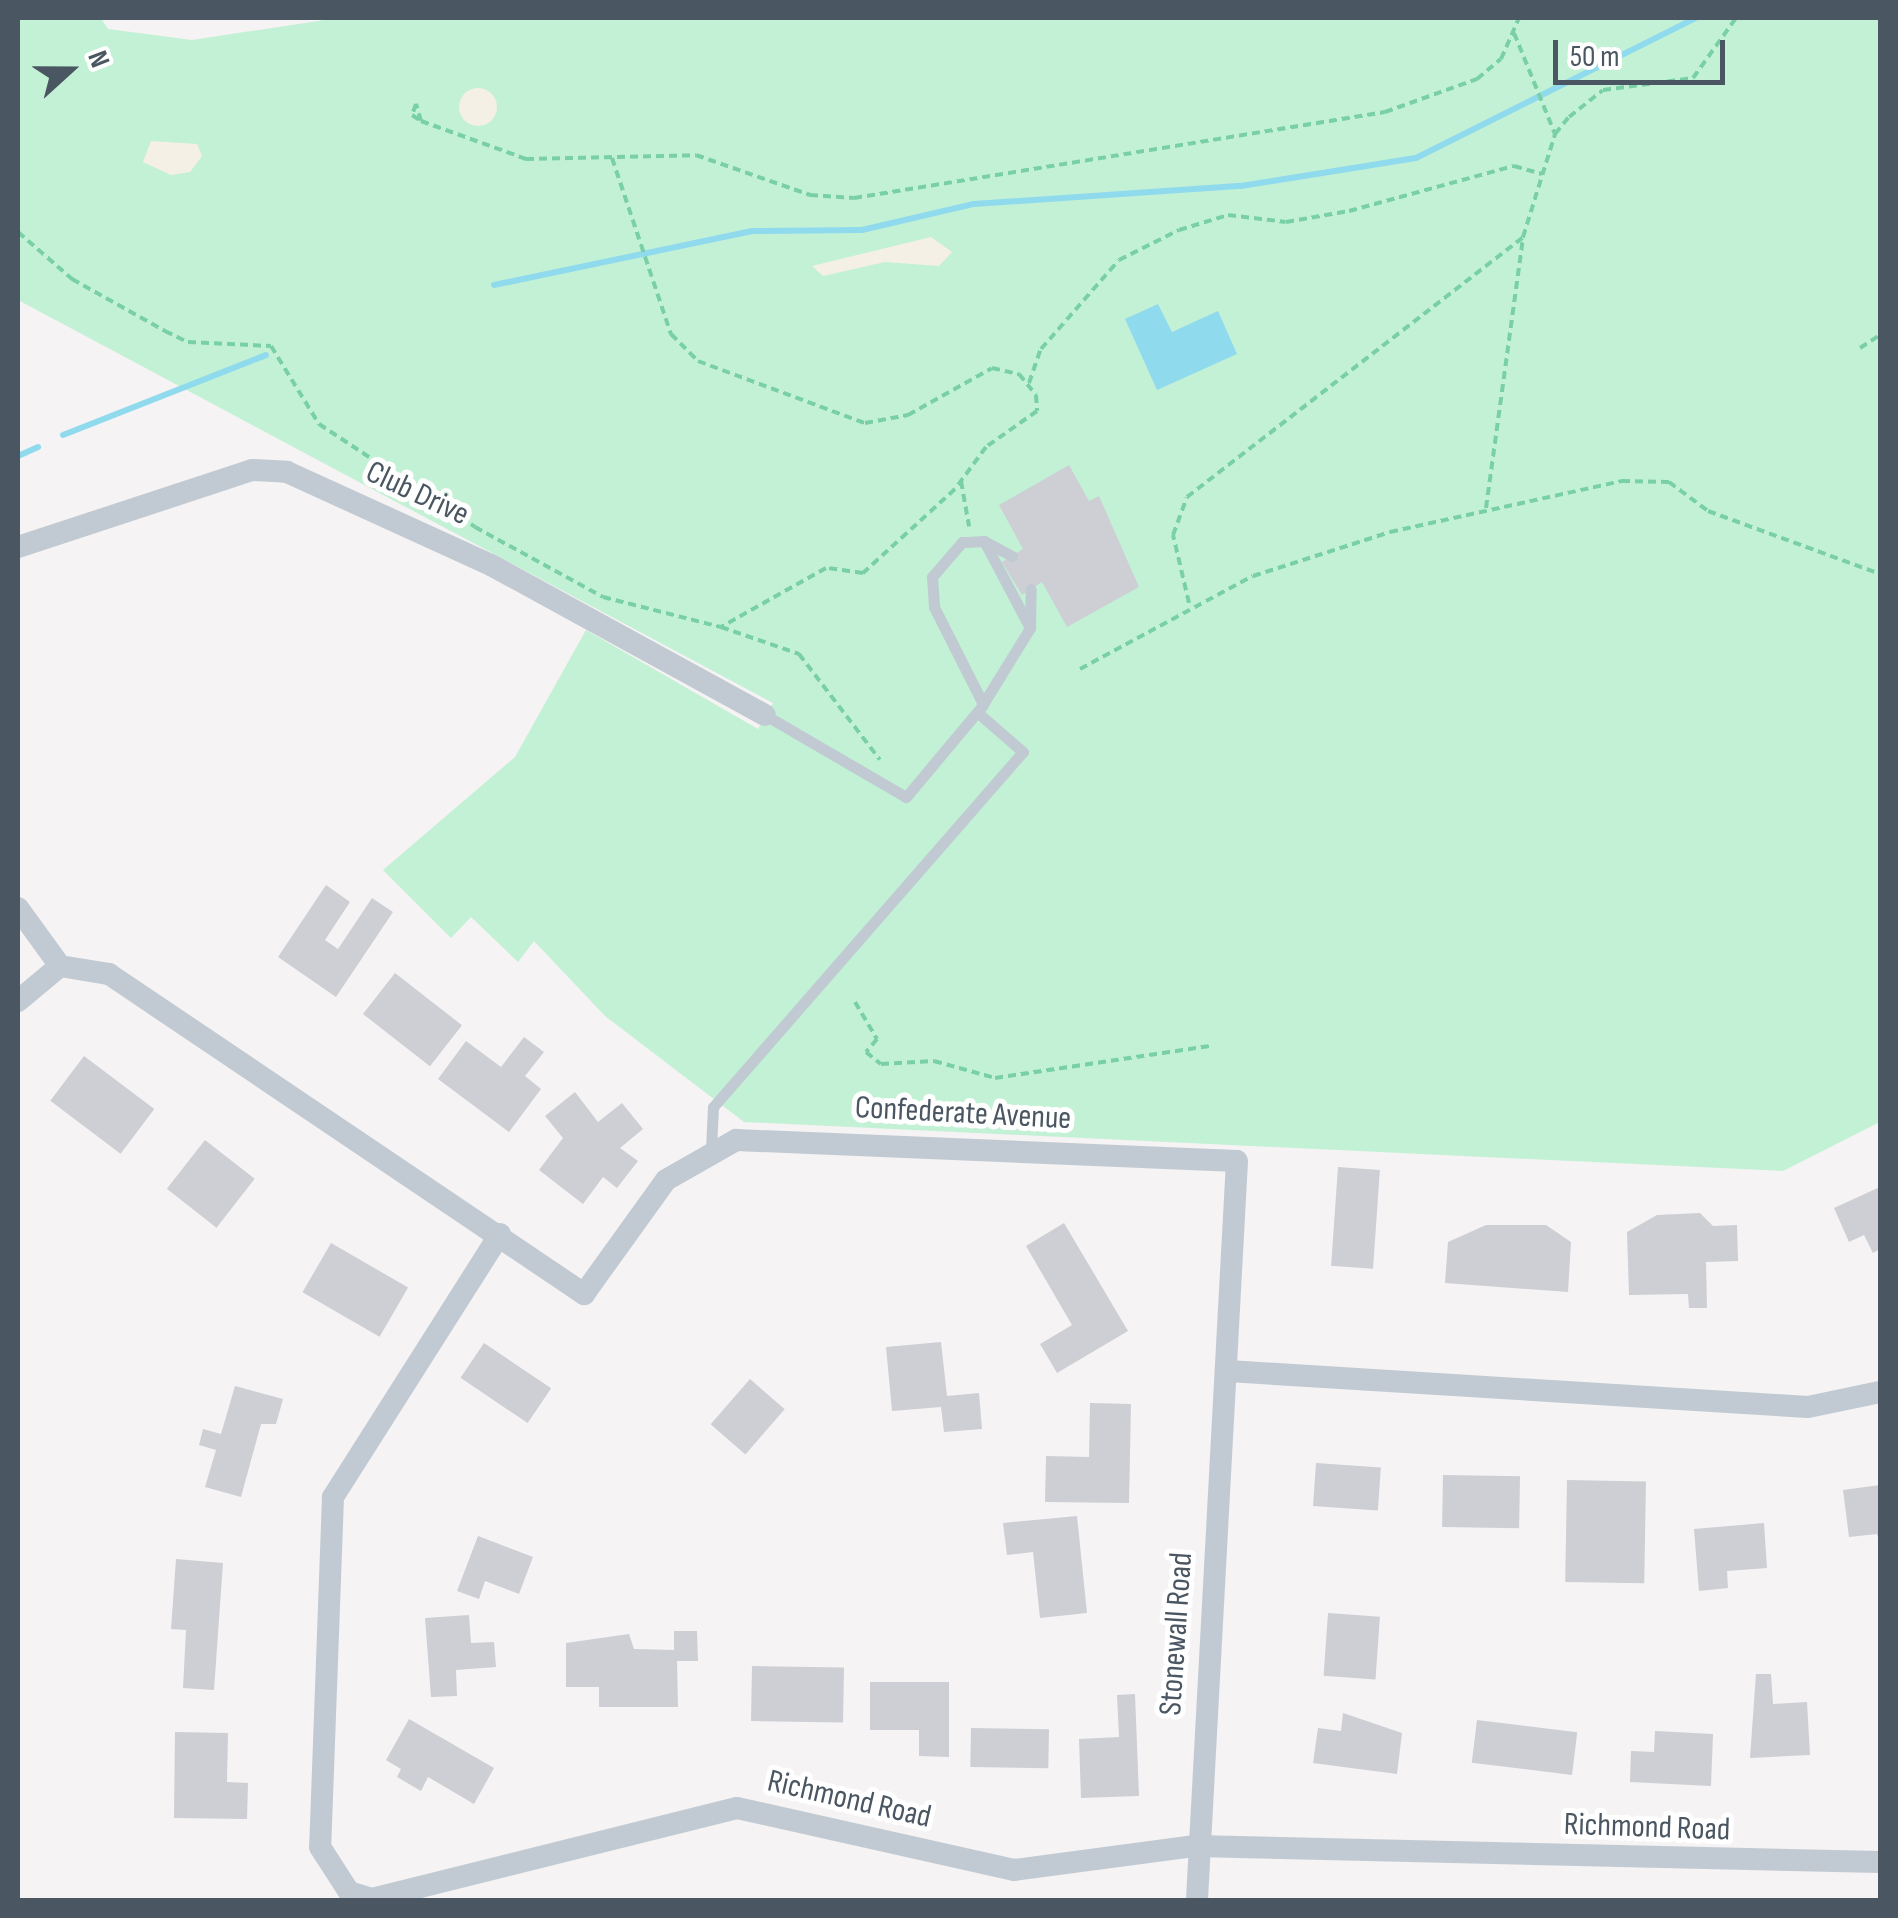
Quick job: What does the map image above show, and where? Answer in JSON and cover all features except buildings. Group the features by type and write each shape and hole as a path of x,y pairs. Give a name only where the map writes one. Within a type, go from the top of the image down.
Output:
{"street":[{"name":"Club Drive","path":"18,547 252,470 287,472 491,565 765,715"},
{"path":"18,908 60,966 18,1001"},
{"name":"Confederate Avenue","path":"60,966 109,974 584,1294 666,1180 711,1149 768,1136 1237,1161 1228,1372"},
{"name":"Richmond Road","path":"500,1234 333,1497 320,1847 348,1892 372,1899 737,1808 1014,1870 1196,1846 1880,1862"},
{"path":"1228,1372 1808,1407 1880,1392"},
{"name":"Stonewall Road","path":"1197,1900 1196,1846 1228,1372"}],"lane":[{"path":"978,540 1012,556"},
{"path":"978,540 1030,628"},
{"path":"711,1149 712,1108 1023,752 980,708 930,591 940,559 978,540"},
{"path":"765,715 906,796 980,708 1030,628 1031,589"}],"path":[{"path":"421,122 526,159 708,156 810,195 882,196 1386,112 1477,79 1514,33 1519,18"},
{"path":"1486,508 1523,237 1555,134 1603,90 1693,78 1736,18"},
{"path":"1514,33 1555,134"},
{"path":"612,158 671,334 698,361 865,423 908,415 992,368 1029,383"},
{"path":"721,628 826,568 863,573 961,481 986,447 1037,410 1029,383 1041,349 1119,260 1179,230 1228,215 1286,222 1349,211 1514,166 1543,175"},
{"path":"18,232 72,279 188,342 271,346 318,424 475,527 603,597 721,628 800,654 875,747 882,764 874,777"},
{"path":"1189,602 1173,536 1187,497 1523,237"},
{"path":"1860,348 1880,335"},
{"path":"961,481 978,540"},
{"path":"1080,669 1189,602 1486,508 1622,481 1669,482 1708,511 1770,526 1880,574"},
{"path":"855,1002 877,1038 866,1052 881,1064 934,1060 995,1078 1210,1046"}],"green space":[{"path":"18,18 101,18 108,29 192,40 338,18 1880,18 1880,1122 1783,1171 744,1122 605,1016 534,941 518,962 471,917 451,938 383,870 515,757 586,630 758,729 773,703 18,300"}],"sand":[{"path":"478,88 491,94 497,107 491,120 478,126 465,120 459,107 465,94"},
{"path":"151,141 197,144 202,156 190,172 171,175 143,162"},
{"path":"931,237 952,252 939,266 885,262 823,276 812,266"}],"water":[{"path":"1158,304 1172,332 1218,311 1237,354 1157,390 1125,319"}],"waterway":[{"path":"494,285 753,231 862,230 974,204 1241,186 1416,158 1696,18"},
{"path":"63,435 266,355"},
{"path":"18,456 38,447"}]}
